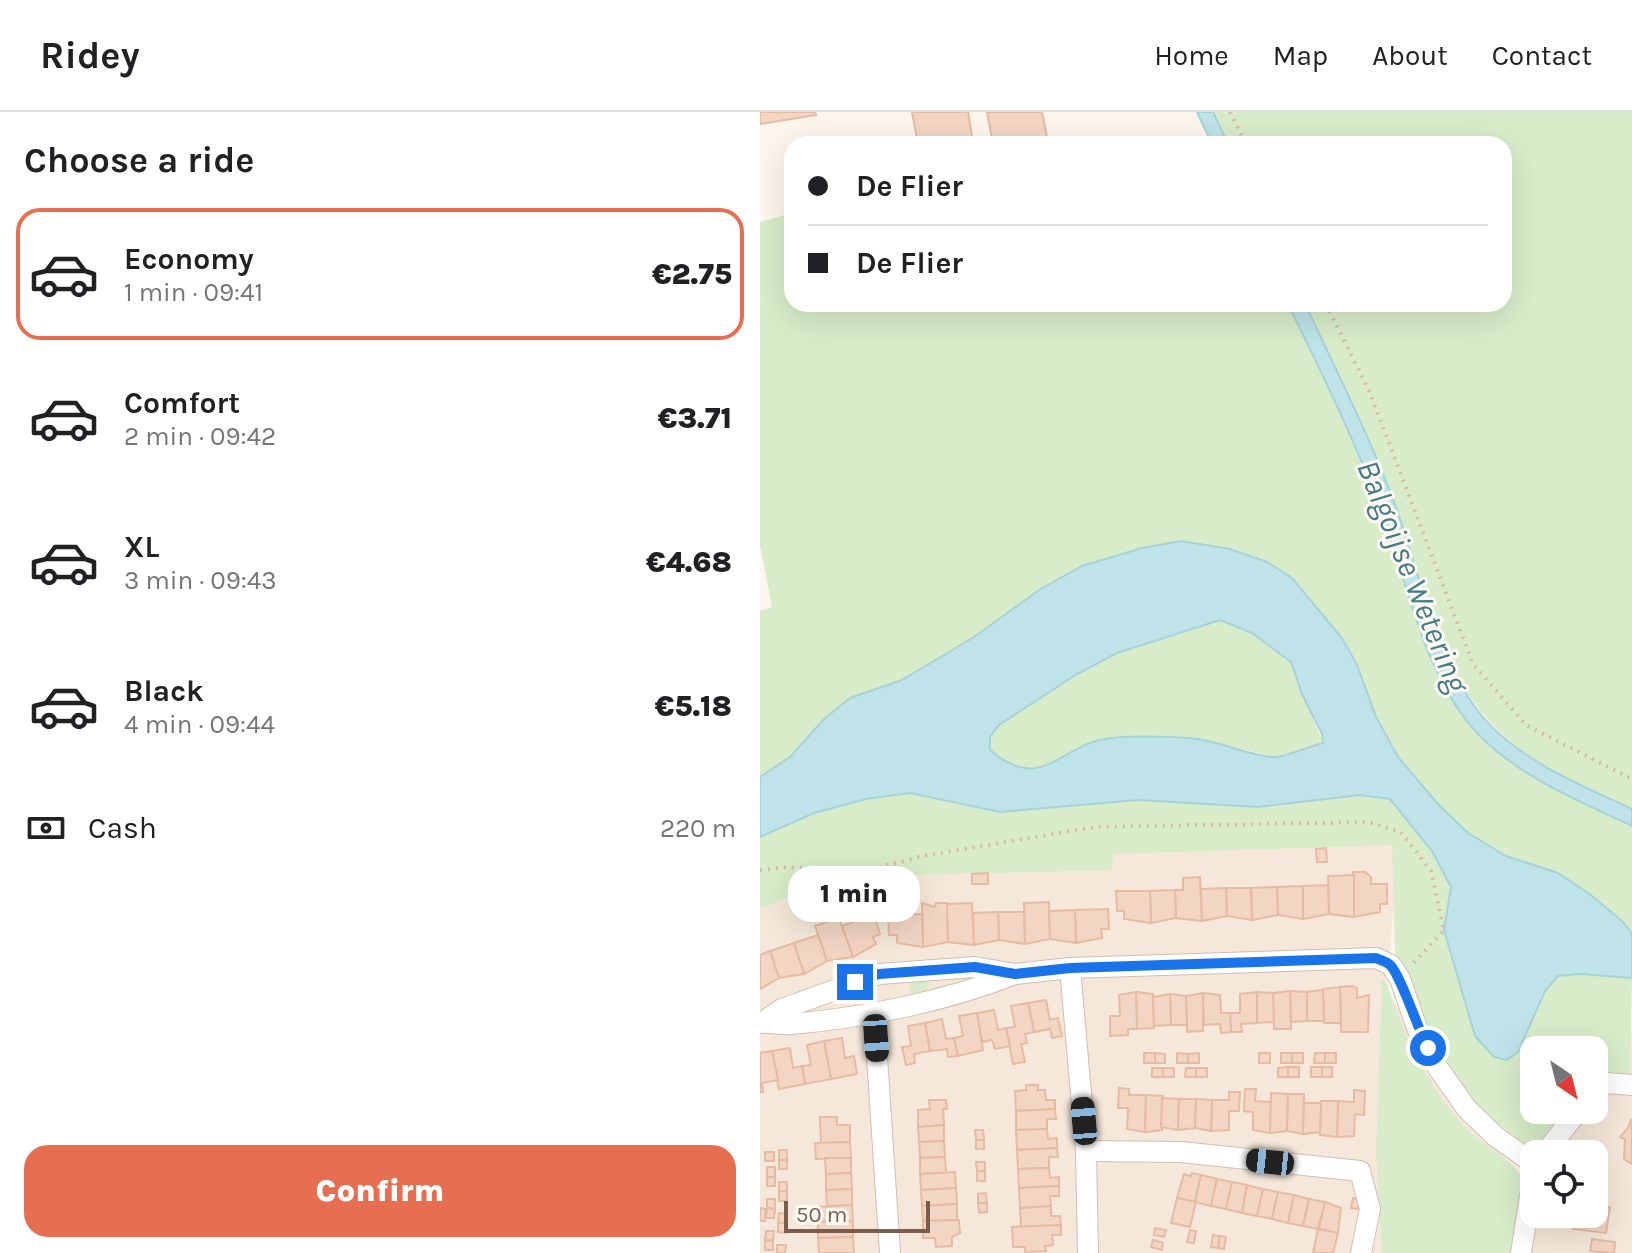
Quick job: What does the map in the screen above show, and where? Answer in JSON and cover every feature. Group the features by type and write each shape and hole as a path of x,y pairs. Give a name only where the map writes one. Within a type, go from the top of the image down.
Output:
{"street":[{"path":"762,1023 788,1025 874,1012 976,989 1015,974 1070,968 1376,958 1391,965 1400,979 1417,1028 1438,1068 1467,1109 1495,1136 1520,1154"},
{"path":"762,1023 782,1009 879,974 975,967 1015,974"},
{"path":"1070,968 1086,1151 1088,1253"},
{"path":"874,1012 890,1253"},
{"path":"1608,1083 1632,1085"},
{"path":"1555,1140 1568,1124"},
{"path":"1086,1151 1181,1152 1360,1171 1370,1209 1361,1253"},
{"path":"1521,1253 1525,1228"}],"path":[{"path":"1230,112 1242,136"},
{"path":"1330,312 1370,393 1473,664 1526,725 1632,779"},
{"path":"760,870 789,867 854,874 923,856 1095,827 1368,822 1401,832 1431,871 1444,930 1400,979"}],"shaded area":[{"path":"1399,832 1387,992 1518,1179 1520,1177 1520,1228 1608,1228 1608,1140 1554,1140 1568,1124 1608,1124 1608,1080 1616,1071 1632,1030 1632,1253 760,1253 760,875"}],"green space":[{"path":"1213,112 1632,112 1632,809 1549,768 1526,753 1485,717 1467,693 1449,663 1351,400 1309,312 1512,312 1512,136 1224,136"},
{"path":"784,215 784,312 1292,312 1337,406 1382,514 1435,670 1511,764 1632,826 1632,933 1622,921 1559,873 1506,856 1468,833 1438,804 1398,757 1376,717 1357,665 1292,578 1267,562 1230,549 1181,541 1142,548 1082,566 1039,590 974,637 902,680 850,698 824,719 790,757 760,777 760,611 772,607 760,545 760,222"},
{"path":"1220,620 1252,633 1291,662 1323,743 1275,757 1198,739 1077,747 1055,763 1031,770 1007,764 990,750 990,737 999,725 1077,674 1117,653"},
{"path":"911,793 1000,812 1138,800 1258,807 1360,795 1390,799 1432,851 1451,887 1444,930 1518,1052 1520,1047 1520,1124 1561,1124 1548,1140 1520,1140 1479,1109 1447,1063 1395,953 1392,845 1113,854 1112,870 881,876 807,891 760,908 760,837 814,813 866,799"},
{"path":"1581,974 1632,978 1630,1077 1614,1072 1608,1076 1608,1036 1525,1036 1545,991 1558,976"},
{"path":"915,976 923,976 929,986 923,996 915,996 909,990 909,982"},
{"path":"1382,979 1386,982 1417,1058 1438,1093 1469,1131 1520,1173 1520,1200 1512,1253 1382,1253 1376,1152"}],"water":[{"path":"1197,112 1213,112 1224,136 1208,136"},
{"name":"Balgoijse Wetering","path":"1292,312 1309,312 1353,406 1397,510 1445,652 1473,704 1491,726 1523,752 1558,774 1632,809 1632,826 1552,788 1514,765 1481,737 1462,714 1432,661 1373,489"},
{"path":"1181,541 1230,549 1267,562 1292,578 1342,638 1357,665 1376,717 1398,757 1438,804 1468,833 1506,856 1558,873 1622,921 1632,933 1632,978 1581,974 1558,976 1545,991 1525,1036 1520,1036 1518,1052 1507,1060 1494,1057 1475,1036 1444,930 1451,887 1432,851 1390,799 1360,795 1258,807 1138,800 1000,812 910,793 866,799 814,813 760,837 760,777 790,757 824,719 850,698 902,680 974,637 1039,590 1082,566 1142,548","holes":["1220,620 1252,633 1291,662 1323,743 1288,755 1259,755 1198,739 1112,738 1079,748 1052,763 1025,768 1009,763 990,750 990,737 999,725 1077,674 1117,653"]}],"building":[{"path":"760,112 815,112 816,115 760,124"},
{"path":"912,112 968,112 972,136 916,136"},
{"path":"987,112 1042,112 1047,136 992,136"},
{"path":"1326,848 1327,862 1317,862 1316,849"},
{"path":"1353,872 1365,872 1371,877 1371,884 1387,884 1387,904 1380,904 1380,912 1354,917"},
{"path":"988,873 988,884 972,884 972,874"},
{"path":"1354,875 1354,917 1329,914 1328,876"},
{"path":"1200,877 1202,921 1176,918 1175,890 1183,890 1183,878"},
{"path":"1328,885 1329,914 1303,919 1303,886"},
{"path":"1303,886 1303,919 1278,915 1277,887"},
{"path":"1277,887 1278,915 1252,920 1251,888"},
{"path":"1226,888 1251,888 1252,920 1227,916"},
{"path":"1226,888 1227,916 1202,921 1201,889"},
{"path":"1175,890 1176,918 1151,923 1150,891"},
{"path":"1116,891 1150,891 1151,923 1124,919 1124,911 1117,911"},
{"path":"884,892 886,901 879,902 877,893"},
{"path":"1049,902 1050,939 1025,944 1024,903"},
{"path":"922,903 935,907 936,903 947,903 948,942 923,947"},
{"path":"972,903 974,945 948,942 947,904"},
{"path":"1108,909 1109,929 1101,929 1102,938 1076,943 1075,910"},
{"path":"1075,910 1076,943 1050,939 1049,911"},
{"path":"998,912 1024,912 1025,944 999,940"},
{"path":"998,912 999,940 974,945 973,913"},
{"path":"922,914 923,947 897,943 897,935 889,935 888,915"},
{"path":"874,915 880,934 873,937 876,944 853,957 842,926"},
{"path":"839,918 853,957 827,961 815,926"},
{"path":"818,935 827,961 804,974 794,943"},
{"path":"794,943 804,974 779,978 770,951"},
{"path":"770,951 779,978 760,989 760,955"},
{"path":"1340,987 1357,988 1357,998 1369,995 1368,1032 1341,1032"},
{"path":"1340,987 1341,1023 1324,1023 1323,989"},
{"path":"1323,990 1324,1021 1307,1021 1307,992"},
{"path":"1290,991 1307,992 1307,1021 1291,1022"},
{"path":"1290,991 1291,1029 1274,1029 1273,993"},
{"path":"1136,992 1153,994 1154,1028 1137,1029"},
{"path":"1136,992 1137,1029 1128,1029 1128,1035 1110,1036 1110,1016 1120,1016 1119,995"},
{"path":"1257,992 1257,1023 1241,1024 1242,1032 1231,1032 1230,1013 1240,1013 1240,994"},
{"path":"1257,992 1273,993 1274,1022 1257,1023"},
{"path":"1203,993 1220,995 1221,1013 1230,1013 1231,1032 1221,1033 1220,1024 1204,1025"},
{"path":"1203,993 1203,1031 1187,1032 1186,996"},
{"path":"1170,994 1186,996 1187,1025 1171,1025"},
{"path":"1170,994 1171,1025 1154,1026 1153,997"},
{"path":"1046,1000 1050,1020 1058,1018 1062,1036 1052,1038 1050,1029 1034,1032 1028,1003"},
{"path":"1028,1003 1034,1032 1025,1034 1027,1043 1021,1044 1025,1062 1013,1064 1006,1028 1015,1027 1011,1006"},
{"path":"994,1010 998,1030 1006,1028 1010,1046 995,1049 992,1040 982,1042 977,1013"},
{"path":"977,1013 983,1050 958,1056 954,1038 963,1036 959,1016"},
{"path":"942,1019 946,1039 954,1038 958,1056 948,1057 947,1049 930,1051 925,1023"},
{"path":"925,1023 930,1051 914,1054 915,1063 906,1065 902,1047 911,1046 908,1026"},
{"path":"842,1038 845,1058 854,1056 857,1074 831,1079 824,1041"},
{"path":"824,1041 831,1079 805,1084 802,1066 811,1065 807,1045"},
{"path":"790,1048 793,1068 802,1066 805,1084 779,1089 772,1051"},
{"path":"772,1051 778,1080 762,1083 763,1092 760,1092 760,1053"},
{"path":"1144,1053 1155,1053 1155,1063 1144,1063"},
{"path":"1155,1053 1165,1054 1165,1063 1155,1063"},
{"path":"1177,1053 1188,1054 1188,1063 1177,1063"},
{"path":"1199,1053 1199,1063 1188,1063 1188,1054"},
{"path":"1259,1053 1270,1053 1270,1063 1259,1063"},
{"path":"1281,1053 1292,1053 1292,1063 1281,1063"},
{"path":"1292,1053 1303,1053 1303,1063 1292,1063"},
{"path":"1315,1053 1325,1053 1325,1063 1314,1063"},
{"path":"1325,1053 1336,1053 1336,1063 1325,1063"},
{"path":"1288,1067 1288,1077 1278,1077 1278,1068"},
{"path":"1288,1067 1299,1067 1299,1077 1288,1077"},
{"path":"1311,1067 1322,1067 1322,1077 1311,1077"},
{"path":"1322,1067 1332,1067 1332,1077 1322,1077"},
{"path":"1152,1068 1163,1068 1163,1077 1152,1077"},
{"path":"1163,1068 1174,1068 1174,1077 1163,1077"},
{"path":"1186,1068 1196,1068 1196,1077 1185,1077"},
{"path":"1196,1068 1207,1068 1207,1077 1196,1077"},
{"path":"1026,1085 1038,1085 1038,1090 1045,1090 1046,1100 1055,1100 1055,1109 1016,1111 1015,1091 1026,1090"},
{"path":"1119,1088 1129,1089 1129,1095 1146,1095 1145,1132 1127,1129 1128,1108 1118,1108"},
{"path":"1245,1089 1256,1089 1255,1101 1271,1102 1270,1133 1253,1130 1253,1112 1244,1111"},
{"path":"1354,1090 1365,1091 1364,1115 1355,1114 1354,1136 1337,1137 1338,1101 1354,1102"},
{"path":"1229,1092 1240,1092 1239,1111 1229,1111 1229,1130 1211,1131 1212,1100 1229,1100"},
{"path":"1271,1093 1288,1094 1287,1131 1270,1133"},
{"path":"1288,1094 1304,1094 1303,1134 1287,1131"},
{"path":"1146,1095 1163,1096 1162,1130 1145,1132"},
{"path":"1162,1098 1179,1099 1178,1130 1161,1127"},
{"path":"1179,1099 1196,1099 1195,1128 1178,1130"},
{"path":"1196,1099 1212,1100 1211,1131 1195,1128"},
{"path":"929,1100 946,1100 944,1125 918,1127 918,1110 930,1109"},
{"path":"1321,1101 1338,1101 1337,1137 1320,1135"},
{"path":"1304,1103 1321,1103 1320,1132 1303,1134"},
{"path":"1055,1109 1056,1119 1047,1119 1047,1129 1016,1130 1016,1111"},
{"path":"820,1117 837,1117 837,1125 850,1125 850,1142 821,1143"},
{"path":"1631,1120 1632,1164 1624,1159 1625,1139 1620,1137"},
{"path":"944,1125 944,1141 919,1142 918,1127"},
{"path":"1047,1129 1048,1139 1057,1138 1057,1148 1017,1150 1016,1130"},
{"path":"975,1130 983,1130 984,1140 976,1140"},
{"path":"976,1140 984,1140 984,1149 976,1149"},
{"path":"944,1141 945,1157 920,1158 919,1142"},
{"path":"850,1142 851,1158 816,1159 815,1143"},
{"path":"1057,1148 1058,1157 1049,1157 1049,1168 1018,1169 1017,1150"},
{"path":"779,1150 787,1150 787,1160 779,1160"},
{"path":"765,1152 774,1152 774,1161 765,1161"},
{"path":"945,1157 946,1173 920,1174 920,1158"},
{"path":"825,1158 851,1158 851,1173 826,1174"},
{"path":"779,1160 787,1160 787,1169 779,1169"},
{"path":"976,1162 985,1162 985,1171 977,1171"},
{"path":"767,1167 775,1167 775,1177 767,1177"},
{"path":"1049,1168 1050,1178 1059,1177 1059,1186 1019,1188 1018,1169"},
{"path":"977,1171 985,1171 985,1181 977,1181"},
{"path":"955,1172 956,1188 921,1190 920,1174"},
{"path":"851,1173 852,1189 826,1190 826,1174"},
{"path":"1192,1173 1201,1175 1195,1202 1177,1198 1184,1174 1191,1176"},
{"path":"1201,1175 1217,1179 1211,1206 1195,1202"},
{"path":"767,1177 775,1177 775,1186 767,1186"},
{"path":"1217,1179 1232,1182 1226,1209 1211,1206"},
{"path":"779,1182 787,1182 787,1191 779,1191"},
{"path":"1232,1182 1247,1185 1242,1213 1226,1209"},
{"path":"1247,1185 1263,1189 1257,1216 1242,1213"},
{"path":"1059,1186 1059,1196 1050,1196 1051,1206 1020,1208 1019,1188"},
{"path":"956,1188 957,1204 922,1206 921,1190"},
{"path":"852,1189 852,1205 827,1206 826,1190"},
{"path":"1263,1189 1278,1192 1272,1219 1257,1216"},
{"path":"779,1191 787,1191 787,1201 779,1201"},
{"path":"1278,1192 1294,1195 1288,1223 1272,1219"},
{"path":"986,1193 987,1203 978,1203 978,1194"},
{"path":"1294,1195 1309,1199 1303,1226 1288,1223"},
{"path":"1177,1198 1196,1202 1190,1227 1171,1223"},
{"path":"1353,1198 1360,1199 1358,1209 1351,1208"},
{"path":"767,1199 775,1199 775,1209 767,1208"},
{"path":"1309,1199 1325,1202 1318,1229 1303,1226"},
{"path":"1325,1202 1341,1208 1338,1233 1319,1229"},
{"path":"978,1203 987,1203 987,1212 979,1213"},
{"path":"957,1204 957,1220 923,1221 922,1206"},
{"path":"852,1205 853,1221 818,1222 817,1207"},
{"path":"1051,1206 1051,1216 1060,1216 1061,1225 1021,1227 1020,1208"},
{"path":"760,1208 766,1209 765,1221 760,1221"},
{"path":"767,1208 775,1209 774,1218 766,1218"},
{"path":"779,1213 787,1214 787,1223 778,1223"},
{"path":"959,1220 960,1233 952,1237 952,1246 936,1247 935,1238 923,1238 923,1221"},
{"path":"853,1221 853,1237 818,1238 818,1222"},
{"path":"778,1223 787,1223 786,1233 778,1232"},
{"path":"1061,1225 1061,1235 1052,1235 1053,1245 1045,1246 1046,1251 1025,1252 1025,1247 1013,1247 1012,1227"},
{"path":"1155,1228 1166,1230 1164,1237 1154,1235"},
{"path":"1573,1228 1607,1228 1606,1233"},
{"path":"1318,1229 1338,1233 1333,1253 1313,1253"},
{"path":"1190,1230 1196,1231 1194,1243 1187,1242"},
{"path":"766,1231 774,1231 773,1241 765,1240"},
{"path":"1213,1235 1220,1236 1218,1248 1211,1247"},
{"path":"1220,1236 1226,1237 1224,1249 1218,1248"},
{"path":"853,1237 854,1253 819,1253 818,1238"},
{"path":"1592,1239 1615,1242 1614,1253 1590,1251"},
{"path":"765,1240 773,1241 773,1250 765,1250"},
{"path":"1153,1240 1163,1243 1162,1250 1151,1247"},
{"path":"777,1245 786,1245 785,1253 777,1253"}],"route":[{"path":"855,982 879,974 975,967 1015,974 1070,968 1376,958 1391,965 1400,979 1417,1028 1428,1048"}]}
